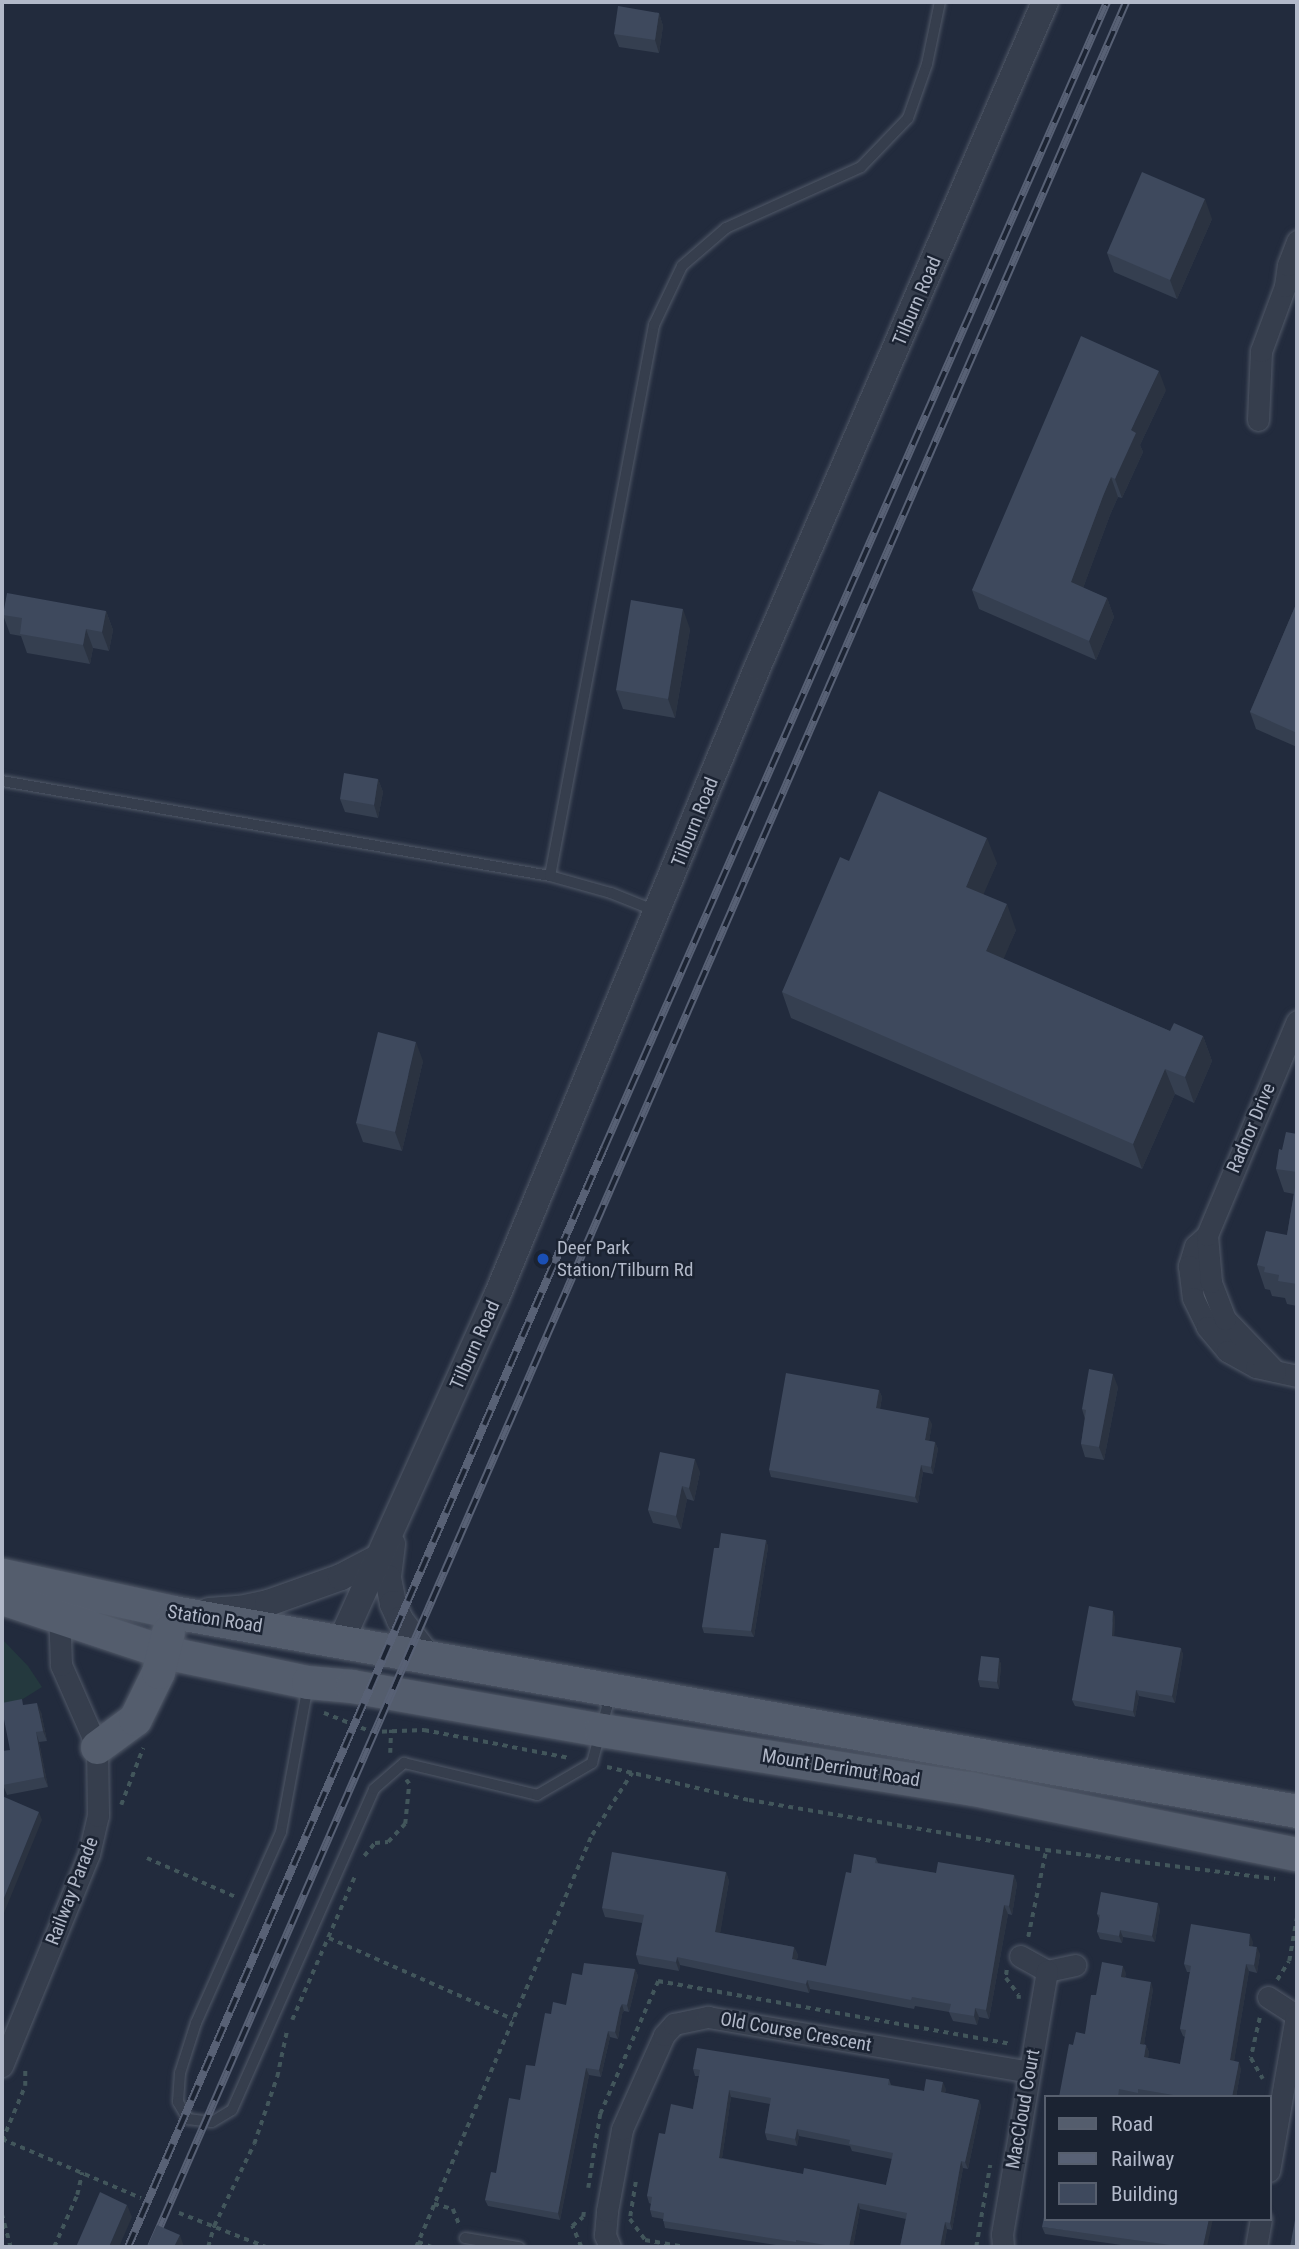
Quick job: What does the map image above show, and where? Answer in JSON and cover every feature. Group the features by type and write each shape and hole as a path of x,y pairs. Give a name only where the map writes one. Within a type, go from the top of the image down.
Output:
{"main road":[{"name":"Station Road","path":"2,1576 164,1652 308,1682 383,1691"},
{"name":"Station Road","path":"2,1598 173,1612 429,1658"},
{"path":"97,1747 135,1719 158,1672 173,1612"},
{"path":"308,1682 331,1660 341,1641"},
{"path":"341,1641 343,1664 348,1671 383,1691"},
{"name":"Mount Derrimut Road","path":"429,1658 1297,1811"},
{"name":"Mount Derrimut Road","path":"383,1691 601,1730 969,1788 1291,1867"},
{"path":"755,1754 762,1718"}],"street":[{"name":"Tilburn Road","path":"341,1641 496,1298 659,912 758,666 1045,2"},
{"path":"1258,420 1257,382 1261,351 1291,280 1288,265 1297,241"},
{"name":"Radnor Drive","path":"1297,1021 1207,1235 1195,1246 1189,1266 1193,1298 1207,1327 1227,1351 1256,1367 1297,1377"},
{"path":"396,1518 388,1578 393,1604 400,1620 429,1658"},
{"path":"173,1612 240,1609 268,1603 341,1577 377,1558"},
{"name":"Railway Parade","path":"2,2066 92,1844 100,1798 97,1747 61,1664 59,1604"},
{"path":"1020,1956 1047,1971 1075,1965"},
{"name":"MacCloud Court","path":"1003,2247 1002,2234 1047,1971"},
{"path":"1268,1998 1297,2016 1271,2160"},
{"name":"Old Course Crescent","path":"604,2246 621,2129 664,2035 674,2024 708,2017 1029,2072"},
{"path":"1256,2247 1261,2221"}],"lane":[{"path":"550,876 654,325 682,266 726,228 861,167 908,118 927,64 940,2"},
{"path":"2,781 550,876 611,893 659,912"},
{"path":"308,1682 281,1832 196,2024 180,2073 178,2102 188,2119 212,2122 232,2110 374,1788 404,1763 537,1795 592,1763 607,1707 604,1694 551,1680"},
{"path":"465,2238 519,2247"}],"path":[{"path":"355,1725 372,1732 424,1730 592,1763 748,1800 1046,1850 1291,1867"},
{"path":"208,2247 214,2226 254,2144 277,2077 287,2030 364,1856 375,1843 388,1842 405,1824 409,1784 397,1769 390,1753 391,1730"},
{"path":"432,2247 417,2245 433,2204 592,1835 632,1773"},
{"path":"1030,1936 1046,1850"},
{"path":"148,1858 249,1903"},
{"path":"1262,2087 1264,2077 1251,2058 1268,1998 1289,1961 1297,1916"},
{"path":"312,1931 513,2019"},
{"path":"587,2191 600,2114 658,1981 1011,2044"},
{"path":"16,2108 2,2140 141,2197"},
{"path":"54,2247 77,2195 82,2173"},
{"path":"636,2181 630,2219 646,2241 683,2247"},
{"path":"433,2204 453,2208 465,2238"},
{"path":"581,2247 572,2226 583,2217 585,2204"},
{"path":"179,2213 266,2247"},
{"path":"2,2214 4,2232 11,2247"}],"green space":[{"path":"2,1639 28,1666 42,1687 2,1712"}],"building":[{"path":"618,6 659,13 655,40 614,34"},
{"path":"1142,172 1205,199 1170,280 1107,253"},
{"path":"1081,336 1159,371 1131,430 1136,433 1115,479 1111,477 1103,496 1071,582 1107,598 1089,641 972,590"},
{"path":"7,593 106,611 102,632 86,629 83,645 20,634 22,618 3,615"},
{"path":"631,600 683,609 668,699 616,690"},
{"path":"1297,602 1297,733 1250,712"},
{"path":"344,773 378,779 374,805 340,799"},
{"path":"879,791 987,838 966,887 1007,904 986,951 1170,1031 1174,1023 1203,1036 1185,1077 1165,1069 1133,1144 782,992 840,857 849,861"},
{"path":"378,1032 416,1042 395,1132 356,1123"},
{"path":"1286,1132 1297,1134 1297,1172 1276,1169 1279,1149 1282,1150"},
{"path":"1297,1175 1297,1284 1278,1281 1279,1275 1264,1272 1265,1267 1257,1265 1266,1231 1287,1235"},
{"path":"1089,1369 1113,1374 1099,1447 1081,1444 1086,1410 1082,1409"},
{"path":"786,1373 879,1390 876,1408 929,1418 925,1440 935,1442 931,1467 921,1465 915,1497 769,1470"},
{"path":"660,1452 695,1459 689,1488 682,1486 676,1516 648,1510"},
{"path":"721,1533 766,1540 751,1631 702,1627 714,1548 719,1548"},
{"path":"1089,1606 1113,1611 1112,1636 1181,1648 1172,1696 1136,1690 1133,1711 1072,1700"},
{"path":"981,1656 999,1658 997,1682 978,1680"},
{"path":"22,1699 23,1705 37,1703 43,1731 36,1732 44,1777 3,1785 2,1751 10,1750 2,1703"},
{"path":"2,1796 39,1812 2,1903"},
{"path":"612,1852 726,1872 715,1932 794,1947 792,1959 826,1966 846,1872 851,1873 854,1854 876,1858 875,1863 936,1873 938,1862 1014,1875 1009,1906 1004,1905 986,2010 975,2008 974,2016 949,2012 951,2004 912,1997 911,2000 807,1980 806,1984 677,1957 676,1962 636,1955 644,1915 602,1908"},
{"path":"1101,1892 1158,1903 1152,1936 1120,1930 1119,1936 1097,1932"},
{"path":"1191,1924 1250,1934 1249,1946 1257,1947 1254,1965 1246,1964 1230,2060 1239,2062 1232,2095 1173,2095 1119,2089 1118,2095 1059,2095 1069,2044 1073,2045 1076,2032 1085,2034 1091,1995 1096,1995 1102,1962 1123,1966 1121,1977 1151,1982 1140,2044 1146,2045 1144,2057 1180,2064 1186,2030 1180,2029 1191,1966 1184,1964"},
{"path":"584,1963 635,1969 627,2005 622,2004 620,2008 615,2032 608,2031 599,2070 586,2068 558,2213 485,2200 491,2172 496,2173 509,2098 520,2100 526,2065 535,2066 545,2013 551,2014 553,2002 566,2005 572,1973 582,1975"},
{"path":"697,2048 889,2079 888,2085 924,2091 926,2079 943,2082 941,2092 979,2100 965,2162 961,2161 950,2223 945,2222 940,2247 900,2247 907,2213 858,2203 849,2247 796,2242 663,2221 664,2213 650,2210 652,2197 647,2196 659,2133 665,2134 671,2104 693,2109 700,2070 693,2069","holes":["729,2090 771,2098 765,2133 795,2139 797,2129 850,2140 849,2144 893,2153 886,2185 804,2168 803,2174 719,2158"]},
{"path":"100,2192 127,2205 109,2247 76,2247"},
{"path":"1297,2209 1297,2247 1290,2247"},
{"path":"1044,2217 1044,2221 1209,2221 1203,2247 1169,2247 1170,2245 1042,2227"},
{"path":"157,2225 180,2235 174,2247 147,2247"}],"railway":[{"path":"128,2247 604,1148 1107,2"},
{"path":"151,2247 1126,2"}],"place":[{"name":"Deer Park Station/Tilburn Rd","path":"543,1259"}]}
